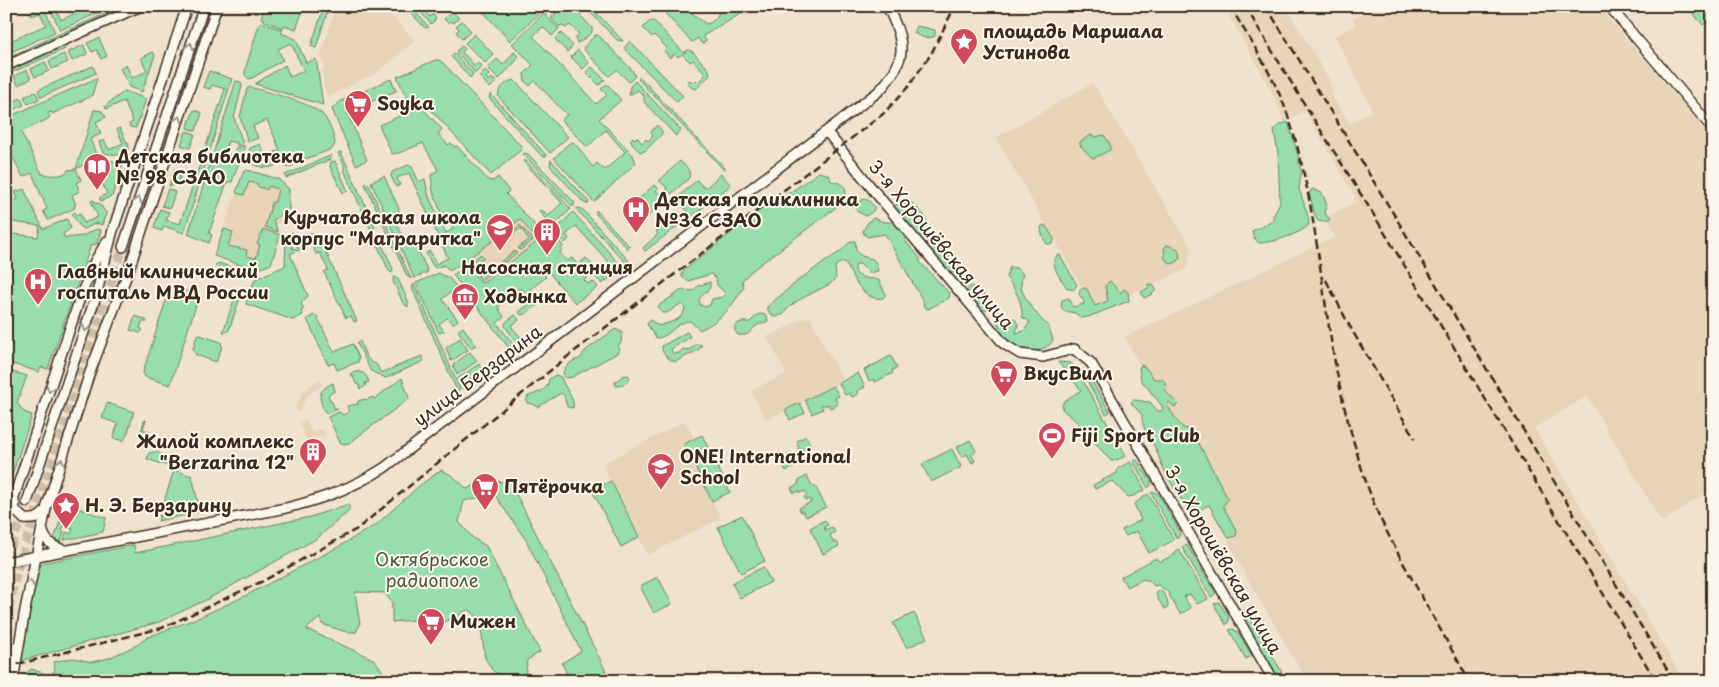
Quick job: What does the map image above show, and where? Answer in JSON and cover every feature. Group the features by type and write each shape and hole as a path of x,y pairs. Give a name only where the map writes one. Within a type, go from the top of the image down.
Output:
{"street":[{"path":"6,66 141,6"},
{"path":"181,6 183,19"},
{"path":"26,502 96,296 113,230 187,6"},
{"path":"123,246 204,6"},
{"path":"13,681 46,508 89,375 128,272 217,6"},
{"name":"улица Берзарина","path":"6,562 286,508 324,498 362,481 384,468 828,132 879,91 891,79 899,64 902,50 900,35 888,6"},
{"path":"1609,6 1713,130"},
{"name":"3-я Хорошёвская улица","path":"828,132 874,192 1004,344 1020,354 1043,357 1074,348 1091,362 1274,681"},
{"path":"6,521 81,296 95,261 113,230"},
{"path":"14,500 15,510 24,519 37,518 43,514 46,508"},
{"path":"42,528 46,538 53,546 66,551"},
{"path":"6,657 14,652 20,640"}],"shaded area":[{"path":"336,6 383,6 415,41 374,75 362,79 329,97 325,90 322,72 325,63 320,58"},
{"path":"1224,6 1285,6 1328,78 1332,91 1330,92 1349,124 1373,111 1335,36 1356,26 1354,19 1371,10 1370,6 1598,6 1713,139 1713,488 1662,522 1587,396 1534,428 1684,681 1307,681 1246,576 1125,337 1335,237 1324,218 1358,201 1305,111 1284,122 1275,97"},
{"path":"1093,83 1191,248 1186,269 1095,310 996,138"},
{"path":"247,170 278,179 289,189 289,210 281,217 282,221 275,224 280,235 271,264 256,270 214,256 243,173"},
{"name":"Курчатовская школа корпус \"Маграритка\"","path":"505,196 549,250 497,307 462,266 450,239"},
{"name":"ONE! International School","path":"806,317 807,319 810,317 843,381 766,420 751,391 786,373 767,337"},
{"path":"319,379 322,385 308,395 301,407 303,410 298,412 295,407 304,391"},
{"path":"307,420 311,431 323,429 325,436 306,439 300,422"},
{"name":"ONE! International School","path":"685,421 694,439 684,445 721,518 648,555 602,464"},
{"path":"1713,575 1713,600 1702,582"}],"green space":[{"path":"43,6 55,32 6,54 6,43 46,25 40,13 32,16 30,12"},
{"path":"49,6 56,6 61,20 91,6 113,6 60,30"},
{"path":"122,6 131,6 6,62 6,58"},
{"path":"265,6 329,6 316,48 311,46 322,13 304,7 296,29 284,25 283,28 261,18"},
{"path":"410,6 429,27 425,28 409,11 408,8"},
{"path":"415,6 420,6 430,17 433,14 436,19 431,24"},
{"path":"478,6 547,6 510,41"},
{"path":"551,6 572,6 592,28 592,32 577,43 575,38 579,34 570,25 566,28 561,25 559,27 551,18 556,14 551,9 545,15 559,29 552,36 543,27 533,36 596,104 607,95 601,89 607,84 621,100 599,119 633,155 636,163 594,202 554,158 568,144 573,142 593,167 597,163 605,170 625,152 606,130 587,147 561,120 567,115 535,81 530,86 525,81 524,74 533,65 512,44"},
{"path":"584,6 590,6 623,41 617,40"},
{"path":"658,6 683,6 706,24 714,20 721,6 754,6 703,36 706,41 702,44 698,38 692,42"},
{"path":"1701,6 1713,6 1713,17 1703,25 1693,13"},
{"path":"452,11 459,18 454,23 451,21 448,23 444,19"},
{"path":"462,21 471,31 462,39 456,32 459,29 456,26"},
{"path":"652,21 684,53 688,50 693,52 709,70 710,75 696,89 692,88 687,82 690,80 693,83 696,80 698,82 706,74 693,60 690,62 682,54 678,57 675,54 670,58 664,51 667,48 654,35 652,37 643,28"},
{"path":"260,22 283,30 281,33 296,39 306,63 316,59 323,105 255,84 285,65 290,77 304,71 291,43 278,49 283,60 252,78 246,77 246,67"},
{"path":"917,26 935,30 935,36 927,38 914,33"},
{"path":"561,33 573,46 567,52 555,39"},
{"path":"474,34 494,55 485,63 465,43"},
{"path":"595,35 598,35 632,70 635,76 629,82 617,70 609,76 585,51 583,48"},
{"path":"99,38 107,56 101,59 97,50 92,52 87,43"},
{"path":"630,41 683,96 677,102 625,49"},
{"path":"84,45 87,54 72,61 68,52"},
{"path":"63,46 65,49 6,75 6,72"},
{"path":"462,46 465,49 462,52 474,65 478,63 482,67 475,73 456,51"},
{"path":"578,50 589,63 583,69 571,57"},
{"path":"153,52 155,55 142,92 129,87 120,68 126,65 132,78 147,71 141,58"},
{"path":"514,52 518,56 517,60 499,79 488,68 497,59 503,65"},
{"path":"454,53 473,74 470,78 451,56"},
{"path":"64,54 68,62 52,69 49,61"},
{"path":"435,60 443,63 521,146 522,149 491,175 418,96 408,101 397,77"},
{"path":"45,62 49,71 35,77 31,69"},
{"path":"93,66 96,73 41,97 38,90"},
{"path":"592,67 605,80 599,85 586,72"},
{"path":"27,70 31,79 18,85 14,76"},
{"path":"485,70 489,75 486,78 489,81 492,78 496,82 490,88 479,76"},
{"path":"209,71 232,79 184,233 164,226 162,231 154,228 160,209 169,212 166,220 180,224 225,89 212,85 210,89 203,87"},
{"path":"640,77 725,168 724,170 638,79"},
{"path":"97,78 92,96 52,114 51,112 48,113 50,117 48,119 21,132 42,174 60,175 68,170 76,169 81,180 76,183 80,191 72,195 76,205 74,206 75,208 48,220 43,211 47,209 32,173 23,177 6,144 6,118"},
{"path":"391,79 396,91 347,112 367,160 356,165 332,109 341,101"},
{"path":"514,80 568,137 550,153 498,96 503,86"},
{"path":"236,81 241,82 242,86 234,118 243,143 237,146 237,143 228,141 224,153 233,156 236,148 244,145 244,148 232,182 227,182 209,233 212,235 209,243 188,234"},
{"path":"635,81 681,130 676,136 644,102 644,96 638,90 629,95 630,86"},
{"path":"250,87 299,102 317,110 323,115 331,129 335,144 332,149 288,168 282,157 275,165 267,168 248,162 250,148 260,144 265,156 280,150 267,120 253,126 258,138 248,142 240,117 247,89"},
{"path":"125,91 146,99 136,128 130,127 129,124 133,122 124,101 106,109 105,106"},
{"path":"36,92 39,99 28,104 24,97"},
{"path":"491,94 547,156 540,154 490,99"},
{"path":"21,98 24,105 6,113 6,105"},
{"path":"421,107 442,129 438,134 448,145 451,143 454,147 457,146 488,180 493,181 498,177 509,191 506,194 547,238 552,234 563,246 560,253 567,261 572,258 588,277 584,280 588,284 595,283 598,287 575,303 545,268 542,271 546,277 526,293 521,288 498,307 504,317 497,323 516,348 512,352 453,275 467,265 481,283 486,281 538,241 520,219 508,229 503,223 496,228 497,238 450,271 444,265 436,268 433,266 426,253 430,251 436,264 448,258 409,173 397,178 400,185 396,187 391,176 392,172 408,165 412,167 419,182 425,179 429,197 446,233 453,229 450,219 443,217 433,192 431,175 438,170 423,143 392,154 379,125"},
{"path":"94,110 102,111 106,117 96,122 101,134 90,139 97,157 76,169"},
{"path":"194,110 202,113 196,131 187,128"},
{"path":"1288,122 1298,155 1301,173 1299,189 1309,225 1299,232 1286,237 1259,243 1254,238 1252,231 1273,221 1273,216 1280,202 1278,153 1274,130 1279,125"},
{"path":"657,125 662,134 645,151 640,152 632,144 631,139 637,137 642,143 646,139 648,141 653,136 651,132"},
{"path":"120,128 129,144 126,156 103,153 99,142 104,140 109,150 123,143 117,129"},
{"path":"186,131 195,134 190,148 181,145"},
{"path":"1091,135 1096,137 1104,135 1110,144 1110,150 1094,158 1091,157 1080,145 1080,142"},
{"path":"341,152 375,227 371,230 344,170 344,164 338,153"},
{"path":"523,154 528,154 575,203 573,207"},
{"path":"332,155 331,159 286,178 285,175"},
{"path":"104,160 124,162 112,196 101,201 99,198 107,194 98,173 95,174 94,170"},
{"path":"525,160 571,209 552,227 539,211 542,210 548,216 562,203 523,161"},
{"path":"551,160 589,202 587,204 551,167"},
{"path":"335,161 348,191 343,193 330,167 331,162"},
{"path":"680,161 689,170 690,175 671,194 666,189 667,187 659,181"},
{"path":"174,169 182,172 178,183 174,181 172,186 169,186"},
{"path":"247,170 278,179 289,189 289,210 273,220 278,232 265,227 278,189 269,186 267,190 257,186 258,184 249,182 244,195 236,193 243,173"},
{"path":"819,172 829,175 831,181 840,183 845,188 846,194 835,208 750,272 742,281 744,287 735,300 726,312 714,322 700,330 690,321 685,322 665,335 656,338 647,324 650,320 659,326 675,321 681,316 685,309 682,304 667,313 662,313 658,306 682,290 693,291 698,286 710,282 710,288 699,299 700,305 705,307 710,305 712,299 726,294 717,285 716,279 711,274 688,281 682,277 682,272 766,205 781,199"},
{"path":"721,174 731,185 692,216 676,199 697,180 703,187 707,187"},
{"path":"384,176 399,209 398,215 394,218 403,237 407,236 413,239 428,272 414,278 371,182"},
{"path":"368,183 411,279 407,276 365,184"},
{"path":"654,185 658,188 656,191 660,194 662,192 666,198 648,216 641,217 631,206"},
{"name":"Главный клинический госпиталь МВД России","path":"24,189 43,229 67,219 71,228 63,234 65,238 82,236 97,229 101,230 97,244 91,245 48,369 41,367 39,372 6,362 6,233 38,237 40,226 6,221 6,203 18,199 15,192"},
{"path":"168,189 175,192 170,208 162,206"},
{"path":"1312,189 1322,193 1327,205 1324,212 1330,220 1325,222 1318,221 1315,216 1309,193"},
{"path":"864,199 868,200 875,207 866,216 856,209 858,203"},
{"path":"94,200 96,204 99,203 106,213 102,225 96,223 85,229 81,228 72,214 75,212 76,215 80,213 84,223 98,217 91,201"},
{"path":"911,202 924,215 932,234 942,242 971,280 964,288 895,209 894,205"},
{"path":"576,209 583,210 629,261 626,263"},
{"path":"596,210 630,247 628,249 596,214"},
{"path":"678,211 686,220 645,251 643,248 658,234 656,231"},
{"path":"573,212 623,268 602,284 596,278 600,274 604,278 614,268 576,226 566,235 569,239 565,243 555,231"},
{"path":"873,218 884,222 892,222 903,231 906,242 920,258 920,262 950,294 949,298 928,309 924,307 923,301 885,234 867,237 864,234 863,230"},
{"path":"520,225 533,240 520,250 518,248 529,240 521,228 513,234 511,232"},
{"path":"1043,225 1046,226 1054,239 1053,244 1047,244 1044,240 1041,229"},
{"path":"224,229 233,232 228,246 247,250 246,256 256,258 260,245 257,244 263,229 280,235 271,264 256,270 214,256"},
{"path":"292,233 295,234 288,237 293,249 298,248 296,244 305,240 308,246 290,254 308,296 301,303 304,309 301,311 303,315 293,320 246,304 255,279 285,266 286,236"},
{"path":"313,233 325,250 357,321 354,322 351,316 346,318 324,272 328,270 320,253 316,254 307,234"},
{"path":"375,235 378,236 393,269 392,273 389,271 374,238"},
{"path":"851,241 855,241 856,250 860,255 874,260 878,271 869,273 860,264 856,264 856,273 862,277 879,280 886,295 883,298 870,296 865,292 855,281 846,263 842,262 835,266 836,278 830,284 797,301 784,314 776,317 770,314 767,307 800,279 841,251"},
{"path":"1167,245 1178,249 1180,258 1177,262 1171,264 1165,259 1164,248"},
{"path":"515,251 517,253 481,280 469,264 481,254 484,257 474,264 483,275"},
{"path":"1057,255 1060,255 1077,285 1073,290 1067,288 1055,268"},
{"path":"586,258 598,271 593,275 581,262"},
{"path":"219,263 243,272 241,276 218,268 215,265"},
{"path":"1010,267 1016,268 1023,274 1021,286 1024,295 1036,313 1048,325 1053,340 1049,345 1038,350 1018,347 1001,336 998,331 999,326 997,322 1000,317 1015,319 1018,324 1016,333 1024,331 1029,324 1029,321 1022,317 1018,296 1006,277"},
{"path":"439,273 450,279 463,295 458,298 452,291 442,299 458,320 453,324 447,318 439,324 444,331 439,333 416,283"},
{"path":"394,277 398,279 408,301 408,307 403,303 393,281"},
{"path":"1110,281 1120,293 1124,289 1128,292 1129,301 1081,318 1075,313 1064,311 1061,306 1062,300 1069,298 1074,307 1084,304 1083,299 1079,295 1080,289 1085,288 1095,306 1108,301 1105,286"},
{"path":"414,284 460,389 457,391 412,288"},
{"path":"1148,284 1153,285 1156,290 1144,298 1141,292 1148,288"},
{"path":"971,286 980,290 992,305 990,309 983,310 969,298 967,290"},
{"path":"173,287 193,293 192,300 197,302 170,385 145,377 143,372 170,288"},
{"path":"236,294 241,295 229,330 225,333 223,332"},
{"path":"542,295 544,297 543,301 524,315 521,315 519,312"},
{"path":"314,315 317,316 334,352 353,344 359,358 358,362 337,370 334,363 328,365 307,319"},
{"path":"515,315 519,320 511,326 525,342 519,346 505,326 506,322"},
{"path":"757,315 767,316 768,321 756,326 748,334 738,335 735,331 735,326 738,323 750,322"},
{"path":"135,316 147,322 142,322 140,328 143,330 140,333 130,330"},
{"path":"463,327 476,345 471,348 458,331"},
{"path":"615,329 622,332 621,342 618,346 620,349 616,354 572,377 564,377 563,372 568,365 580,359 585,351"},
{"path":"687,332 690,337 671,349 673,354 680,353 683,349 689,350 696,344 702,345 698,350 675,362 664,354 662,346"},
{"path":"200,335 221,342 222,347 216,362 196,355 193,349 197,336"},
{"path":"460,338 468,350 451,361 446,348"},
{"path":"360,341 364,352 370,361 376,364 381,373 422,356 424,361 386,378 371,371 357,343"},
{"path":"470,352 477,361 457,375 453,365"},
{"path":"891,356 897,368 892,370 893,373 875,382 873,379 869,381 864,370"},
{"path":"1058,362 1071,363 1076,369 1086,371 1110,412 1106,414 1086,379 1083,381 1126,456 1111,461 1089,436 1084,433 1078,423 1062,409 1063,402 1081,390"},
{"path":"479,364 484,372 463,389 458,378"},
{"path":"1141,365 1145,367 1154,379 1162,379 1165,382 1166,392 1178,404 1175,407 1169,402 1167,406 1179,424 1194,434 1228,499 1223,506 1237,532 1236,536 1229,538 1226,535 1209,505 1198,511 1193,511 1185,505 1163,469 1157,451 1145,436 1142,415 1131,403 1133,400 1150,402 1158,411 1162,411 1163,407 1141,380 1139,368"},
{"path":"6,370 27,376 17,403 24,412 32,415 6,493"},
{"path":"355,372 365,375 369,382 365,383 366,386 360,389 358,384 356,384 353,376 350,374"},
{"path":"858,373 865,387 857,391 858,394 852,397 849,393 845,395 839,383"},
{"path":"556,375 561,377 571,396 573,408 567,407 564,395 561,393 538,407 527,403 527,397 547,387 549,379"},
{"path":"628,375 630,379 627,382 616,386 615,382"},
{"path":"402,378 409,398 349,443 343,444 340,442 328,417 339,412 343,415 349,412 347,406 358,404 358,401 373,397 374,399"},
{"path":"333,383 335,391 328,395 335,409 338,409 326,414 320,396 323,389"},
{"path":"833,386 839,396 835,398 838,404 830,408 828,404 825,406 823,404 821,405 823,409 812,414 805,400"},
{"path":"107,403 134,412 127,435 123,441 113,438 118,424 102,418"},
{"path":"800,403 805,413 790,420 785,410"},
{"path":"146,420 143,429 150,432 146,447 141,446 140,436 144,421"},
{"path":"702,435 730,492 712,501 684,444"},
{"path":"806,436 811,446 799,452 797,441"},
{"path":"970,440 976,451 971,454 975,461 972,463 967,454 962,457 957,447"},
{"path":"952,449 961,467 931,482 922,464"},
{"path":"158,452 169,462 168,466 147,459 149,453"},
{"path":"790,454 793,461 796,460 799,464 786,471 780,459"},
{"path":"1137,460 1151,481 1151,485 1148,488 1133,461"},
{"path":"1130,462 1145,490 1128,497 1112,481 1095,489 1093,485 1117,473 1117,469"},
{"path":"174,470 192,476 200,512 158,521"},
{"name":"Октябрьское радиополе","path":"441,470 453,476 467,489 488,479 511,484 611,681 570,681 562,663 581,651 526,540 494,494 464,501 459,522 473,538 486,546 540,652 527,660 526,672 521,676 502,676 493,671 485,658 480,620 469,609 456,617 438,624 415,620 392,622 392,603 385,593 355,592 360,625 356,632 346,632 322,624 320,618 306,629 375,660 389,681 23,681 24,675 31,669 49,675 55,671 54,662 73,658 92,662 109,658 137,645 148,637 200,617 249,594 377,524 419,486"},
{"path":"807,476 813,487 815,486 826,507 806,517 799,508 811,502 810,499 806,500 804,497 807,495 805,491 794,493 791,488 799,484 798,481"},
{"path":"611,481 639,537 621,547 592,490"},
{"path":"1155,492 1159,495 1179,530 1180,535 1177,539 1151,493"},
{"path":"1148,494 1174,540 1149,553 1137,531 1126,536 1122,530 1141,520 1134,504"},
{"path":"66,504 106,518 103,532 64,540 66,532 71,534 73,529 64,526 61,542 54,539"},
{"path":"349,504 349,511 316,539 206,600 159,622 20,661 38,570 43,563 134,545 135,553 310,517"},
{"path":"742,515 765,561 741,573 718,527"},
{"path":"825,520 828,525 824,527 825,530 832,527 835,532 830,535 834,543 837,542 839,546 823,554 810,528"},
{"path":"1187,545 1215,592 1211,597 1182,547"},
{"path":"1179,549 1208,599 1197,604 1190,594 1184,597 1191,608 1180,614 1167,591 1158,585 1154,586 1150,581 1143,579 1127,587 1121,577 1154,559 1160,562 1175,554"},
{"path":"763,567 771,582 740,598 732,583"},
{"path":"658,577 672,604 654,613 640,586"},
{"path":"1160,590 1167,600 1168,607 1165,609 1156,595"},
{"path":"1219,602 1228,616 1229,621 1226,625 1214,604"},
{"path":"914,613 927,638 907,648 893,623"},
{"path":"1249,616 1287,681 1280,681 1244,619"},
{"path":"1233,629 1238,632 1252,656 1246,659 1229,630"}],"tunnel":[{"path":"6,622 17,570 123,247"},
{"path":"6,559 27,502"}],"railway":[{"path":"6,667 162,628 263,581 357,529 567,357 883,114 908,87 931,54 955,6"},
{"path":"1230,6 1276,87 1288,116 1299,153 1308,191 1339,383 1362,470 1380,518 1469,681"},
{"path":"1245,6 1656,681"},
{"path":"1266,6 1393,213 1674,681"},
{"path":"1326,280 1349,325 1415,439"}],"place":[{"name":"площадь Маршала Устинова","path":"964,66"},
{"name":"Soyka","path":"358,128"},
{"name":"Детская библиотека № 98 СЗАО","path":"97,191"},
{"name":"Детская поликлиника №36 СЗАО","path":"636,234"},
{"name":"Курчатовская школа корпус \"Маграритка\"","path":"500,252"},
{"name":"Насосная станция","path":"547,256"},
{"name":"Главный клинический госпиталь МВД России","path":"38,306"},
{"name":"Ходынка","path":"465,321"},
{"name":"ВкусВилл","path":"1004,398"},
{"name":"Fiji Sport Club","path":"1052,460"},
{"name":"Жилой комплекс \"Berzarina 12\"","path":"313,476"},
{"name":"ONE! International School","path":"661,491"},
{"name":"Пятёрочка","path":"485,511"},
{"name":"Н. Э. Берзарину","path":"66,530"},
{"name":"Мижен","path":"431,646"}]}
